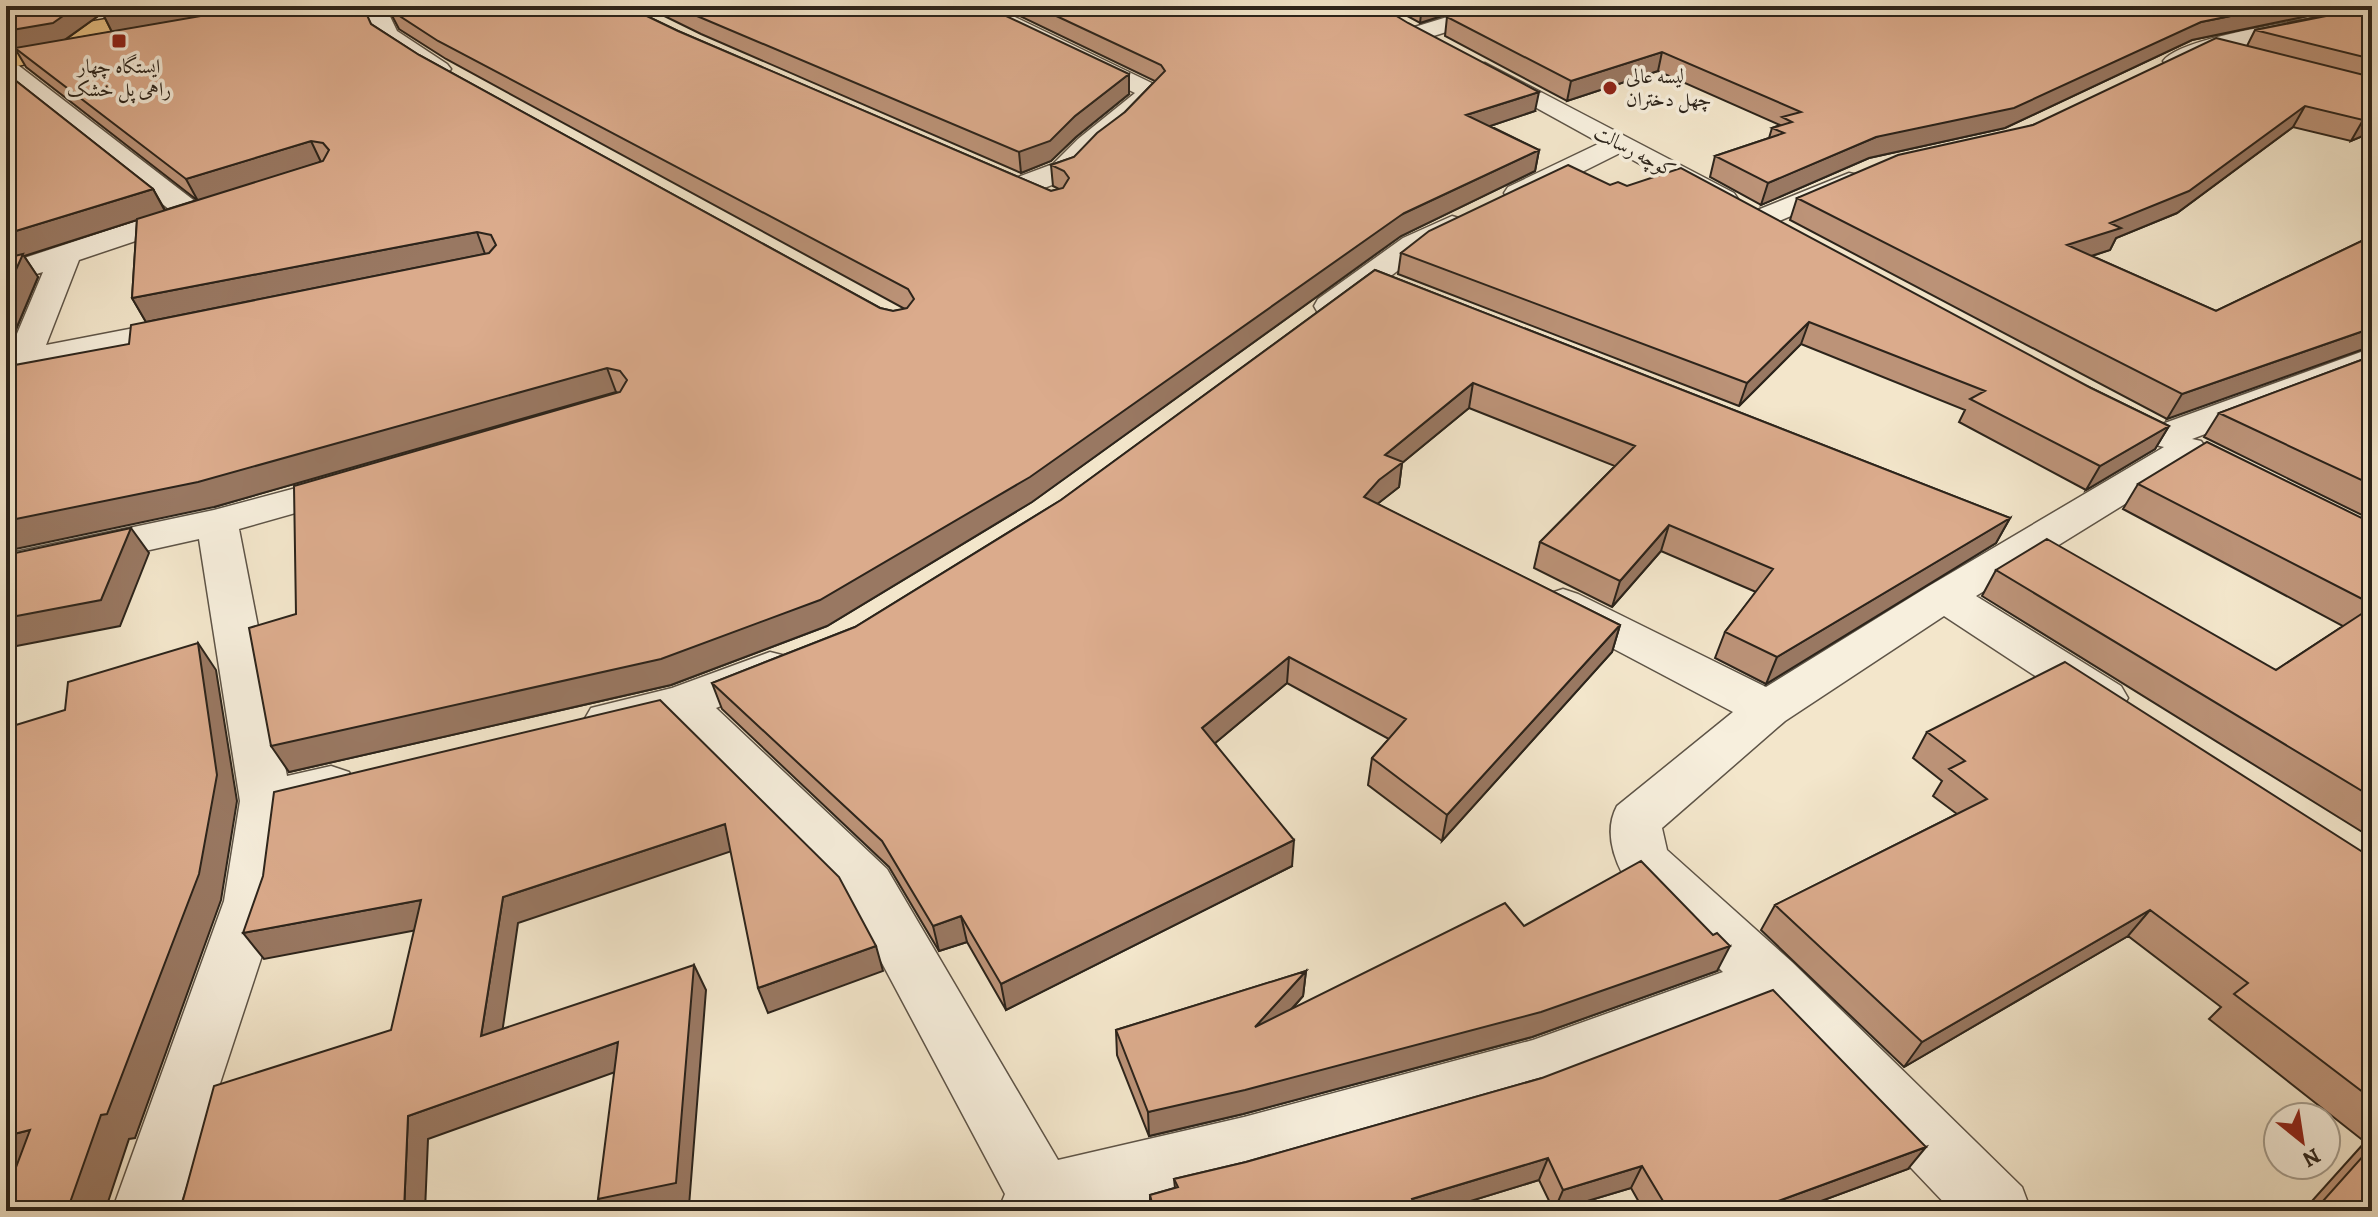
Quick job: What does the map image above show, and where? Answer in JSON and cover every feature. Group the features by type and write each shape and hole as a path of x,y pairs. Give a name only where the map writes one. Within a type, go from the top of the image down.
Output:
{"main road":[{"path":"6,43 220,6"},
{"path":"6,64 72,49 241,20"}],"street":[{"path":"72,49 130,6"},
{"path":"374,6 388,35 464,83"},
{"path":"975,6 1151,92 1115,125 1087,145 1063,170 1020,186"},
{"name":"کوچه رسالت","path":"1505,6 1404,27 1787,234"},
{"path":"2158,68 2201,48 2337,20 2346,6"},
{"path":"2201,48 2248,60"},
{"path":"6,64 191,213"},
{"path":"1297,330 1414,244 1620,143"},
{"path":"991,173 1054,201"},
{"path":"1760,219 1867,173"},
{"path":"6,274 220,204"},
{"path":"6,403 66,254"},
{"path":"1368,277 1412,294"},
{"path":"24,360 210,323"},
{"path":"1998,1211 1771,980 1642,860 1635,821 1768,709 1944,596 2018,532 2176,443 2372,358"},
{"path":"6,568 217,522 380,477"},
{"path":"145,1211 252,901 266,801 217,522"},
{"path":"1531,588 1768,709"},
{"path":"1944,596 2145,724"},
{"path":"579,727 681,703 799,657"},
{"path":"681,703 868,885 1037,1204 1533,1069 1771,980"},
{"path":"266,801 372,776"}],"building":[{"path":"6,6 77,6 53,23 6,31"},
{"path":"113,6 151,6 103,14"},
{"path":"259,6 363,6 371,24 419,55 880,308 893,311 907,308 914,299 908,289 438,41 392,11 390,6 626,6 1051,191 1063,188 1069,178 1064,171 1051,165 1074,157 1165,71 1161,65 1035,6 1380,6 1539,92 1466,115 1539,150 1404,213 1030,477 820,600 661,659 271,746 249,628 296,614 294,486 620,392 627,380 620,371 607,368 198,482 6,521 6,382 15,365 129,344 131,325 489,253 496,245 491,235 477,232 132,298 137,219 323,161 329,150 323,143 311,141 186,179 15,48"},
{"path":"676,6 985,6 1129,74 1075,116 1050,141 1019,152"},
{"path":"1484,6 2280,6 2201,22 2014,108 1876,137 1768,183 1715,156 1784,133 1772,128 1792,122 1782,117 1801,112 1662,52 1571,81 1447,17"},
{"path":"2359,6 2372,6 2372,59 2255,30 2356,10"},
{"path":"2216,38 2372,77 2372,117 2363,120 2305,106 2189,191 2110,223 2121,228 2067,245 2216,311 2372,236 2372,328 2182,394 1797,198 1898,155 2033,125"},
{"path":"6,73 153,189 6,234"},
{"path":"1568,165 1610,185 1618,182 1627,186 1681,168 2091,388 2169,426 2100,466 1970,399 1985,391 1809,322 1747,383 1401,253 1429,231"},
{"path":"23,254 6,292 6,258"},
{"path":"1375,270 2010,518 1777,657 1725,632 1773,569 1669,525 1620,581 1540,542 1635,446 1473,383 1385,455 1403,462 1379,480 1364,497 1620,625 1447,815 1372,758 1406,719 1289,657 1202,728 1294,840 1001,984 961,916 933,926 882,841 712,683 855,627 1061,500"},
{"path":"2372,356 2372,485 2219,413"},
{"path":"2207,442 2372,523 2372,604 2138,484"},
{"path":"131,528 101,600 6,618 6,555"},
{"path":"2047,539 2276,670 2372,607 2372,797 1996,570"},
{"path":"198,643 217,775 199,874 107,1114 101,1115 67,1211 6,1211 6,1194 30,1130 6,1136 6,728 65,710 68,682"},
{"path":"2065,662 2372,858 2372,1099 2234,994 2248,983 2150,910 1922,1042 1775,905 1987,799 1949,769 1965,761 1927,732"},
{"path":"660,700 839,877 876,946 758,988 725,824 503,897 481,1036 694,965 676,1183 598,1199 618,1042 408,1116 404,1211 180,1211 214,1086 391,1030 421,900 243,933 263,876 274,792"},
{"path":"1641,861 1713,935 1717,933 1730,946 1541,1012 1245,1090 1148,1112 1116,1030 1306,971 1255,1027 1505,903 1524,926"},
{"path":"1773,990 1926,1147 1751,1211 1669,1211 1642,1166 1563,1190 1548,1158 1412,1199 1417,1211 1343,1211 1340,1204 1318,1211 1154,1211 1150,1195 1178,1187 1174,1179 1246,1162 1542,1078"},
{"path":"2372,1146 2372,1211 2314,1211"}],"place":[{"name":"ایستگاه چهار راهی پل خشک","path":"119,41"},
{"name":"لیسه عالی چهل دختران","path":"1610,88"}]}
